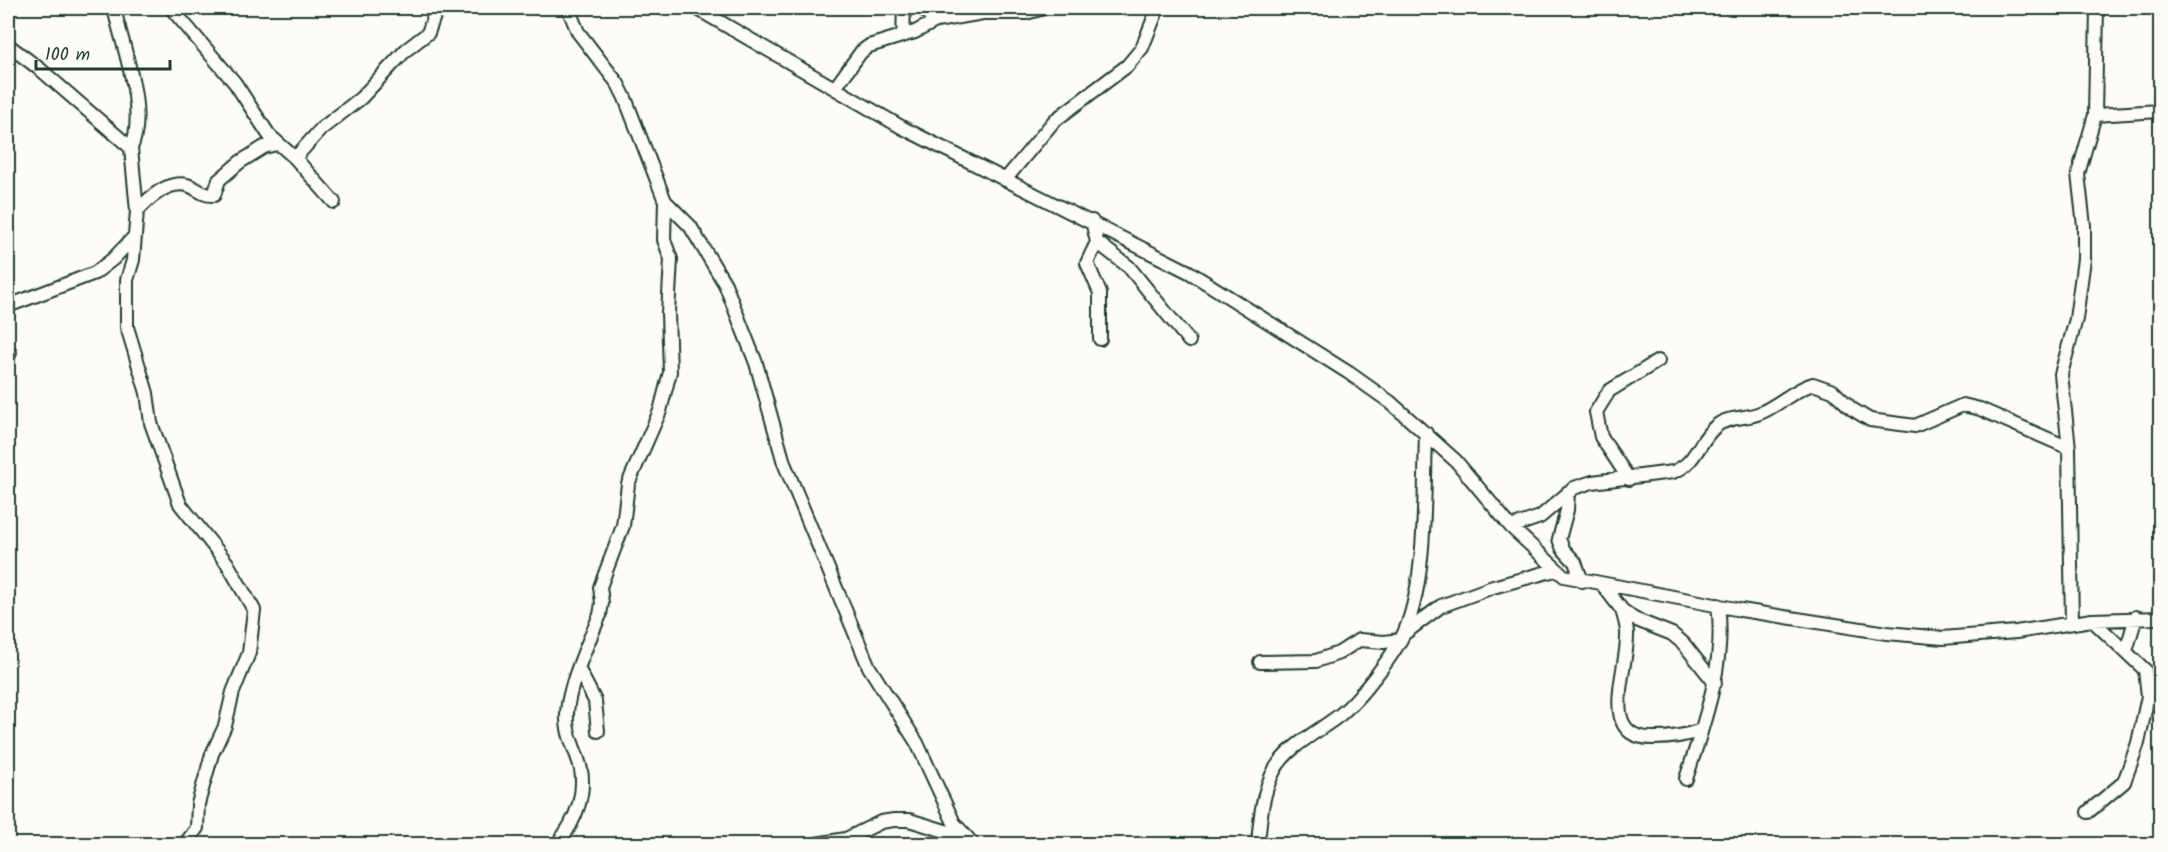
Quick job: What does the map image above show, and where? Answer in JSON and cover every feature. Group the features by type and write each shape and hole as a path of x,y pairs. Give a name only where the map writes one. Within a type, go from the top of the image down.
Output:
{"street":[{"path":"114,8 132,77 136,129 131,148 137,211 127,280 127,327 147,393 157,441 180,504 227,563 254,610 249,653 233,692 225,726 210,760 198,804 196,828 185,844"},
{"path":"171,8 236,83 269,135 295,158 333,202"},
{"path":"295,158 321,129 361,98 404,53 428,33 437,8"},
{"path":"557,844 570,828 580,793 582,775 571,745 567,714 579,670 600,615 602,603 600,587 623,526 628,484 660,411 670,372 668,313 671,259 664,240 665,201 622,90 578,32 568,8"},
{"path":"696,8 903,128 1092,221 1189,272 1272,322 1373,390 1426,433 1456,461 1511,527 1555,570 1572,579 1887,633 1943,638 2005,633 2092,620 2160,618"},
{"path":"903,36 904,8"},
{"path":"922,8 936,21"},
{"path":"835,88 861,52 869,46 903,36 936,21 983,13 1026,13 1044,8"},
{"path":"1005,180 1054,121 1127,66 1142,48 1158,8"},
{"path":"2072,622 2069,448 2061,374 2076,319 2084,259 2084,226 2078,174 2095,115 2097,8"},
{"path":"8,45 41,70 131,148"},
{"path":"2095,115 2160,111"},
{"path":"137,211 158,192 170,186 188,185 205,195 213,196 219,180 240,162 264,147 278,144"},
{"path":"665,201 690,226 725,284 756,363 784,463 869,667 917,743 954,823 969,841"},
{"path":"1092,221 1097,242 1129,267 1189,341"},
{"path":"8,306 95,273 113,259 135,236"},
{"path":"1097,242 1087,263 1100,293 1100,339"},
{"path":"1629,479 1601,437 1596,412 1609,391 1658,361"},
{"path":"1511,527 1540,517 1568,492 1592,482 1629,479 1684,468 1693,459 1708,435 1721,423 1764,412 1801,388 1813,384 1833,391 1852,409 1870,420 1915,426 1931,422 1963,405 1980,409 2069,448"},
{"path":"1402,637 1414,596 1420,556 1426,433"},
{"path":"1568,492 1567,510 1559,540 1563,549 1575,562 1582,581"},
{"path":"1258,844 1263,806 1275,768 1289,753 1342,713 1360,695 1402,637 1442,606 1492,587 1555,570"},
{"path":"1602,584 1622,610 1634,619 1672,634 1683,643 1715,683"},
{"path":"1686,779 1715,683 1720,626 1718,605"},
{"path":"1622,610 1628,634 1620,716 1626,730 1640,739 1685,736 1701,730"},
{"path":"2126,651 2136,617"},
{"path":"2088,812 2124,782 2140,732 2148,696 2145,670 2092,620"},
{"path":"1260,663 1316,661 1339,653 1359,640 1384,642 1402,637"},
{"path":"579,670 595,701 598,731"},
{"path":"816,844 846,839 881,822 894,820 909,820 969,841"}]}
